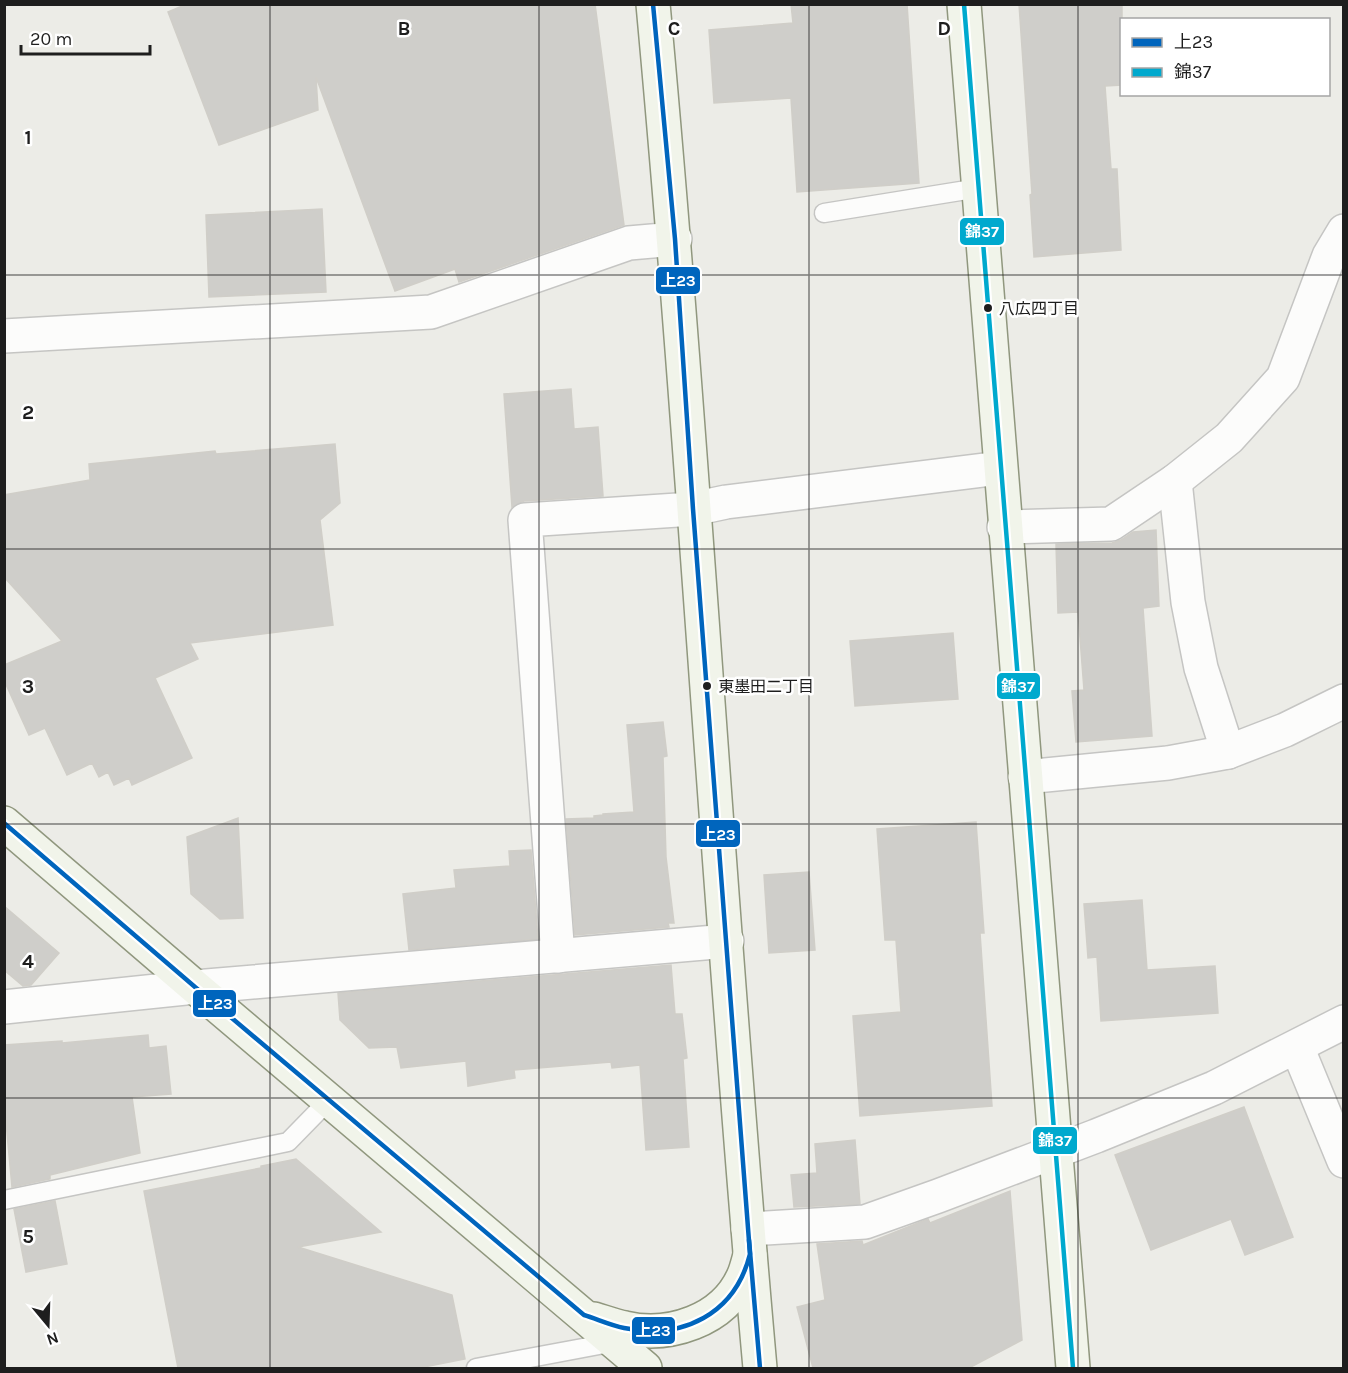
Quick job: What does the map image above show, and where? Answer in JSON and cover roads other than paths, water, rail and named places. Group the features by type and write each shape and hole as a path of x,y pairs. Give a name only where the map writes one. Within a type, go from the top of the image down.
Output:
{"street":[{"path":"653,4 675,239 693,509 760,1368"},
{"path":"964,4 1073,1368"},
{"path":"4,336 431,312 629,243 675,239"},
{"path":"1004,527 1111,524 1175,481 1229,438 1284,378 1336,244"},
{"path":"1336,244 1344,287"},
{"path":"558,956 525,520 693,509 737,500 1000,468"},
{"path":"1175,481 1192,624 1201,668 1228,752"},
{"path":"1025,777 1168,763 1228,752 1285,730 1344,701"},
{"path":"4,823 645,1368"},
{"path":"4,1006 195,987 727,941"},
{"path":"749,1242 865,1221 938,1196 1214,1088 1344,1022"},
{"path":"1298,1047 1344,1161"},
{"path":"584,1315 625,1328 651,1331 674,1330 702,1319 726,1303 743,1278 749,1242"}],"lane":[{"path":"824,213 979,188"},
{"path":"4,1200 288,1142 329,1100"},
{"path":"476,1368 615,1342"}],"place":[{"name":"八広四丁目","path":"988,308"},
{"name":"東墨田二丁目","path":"707,686"}]}
